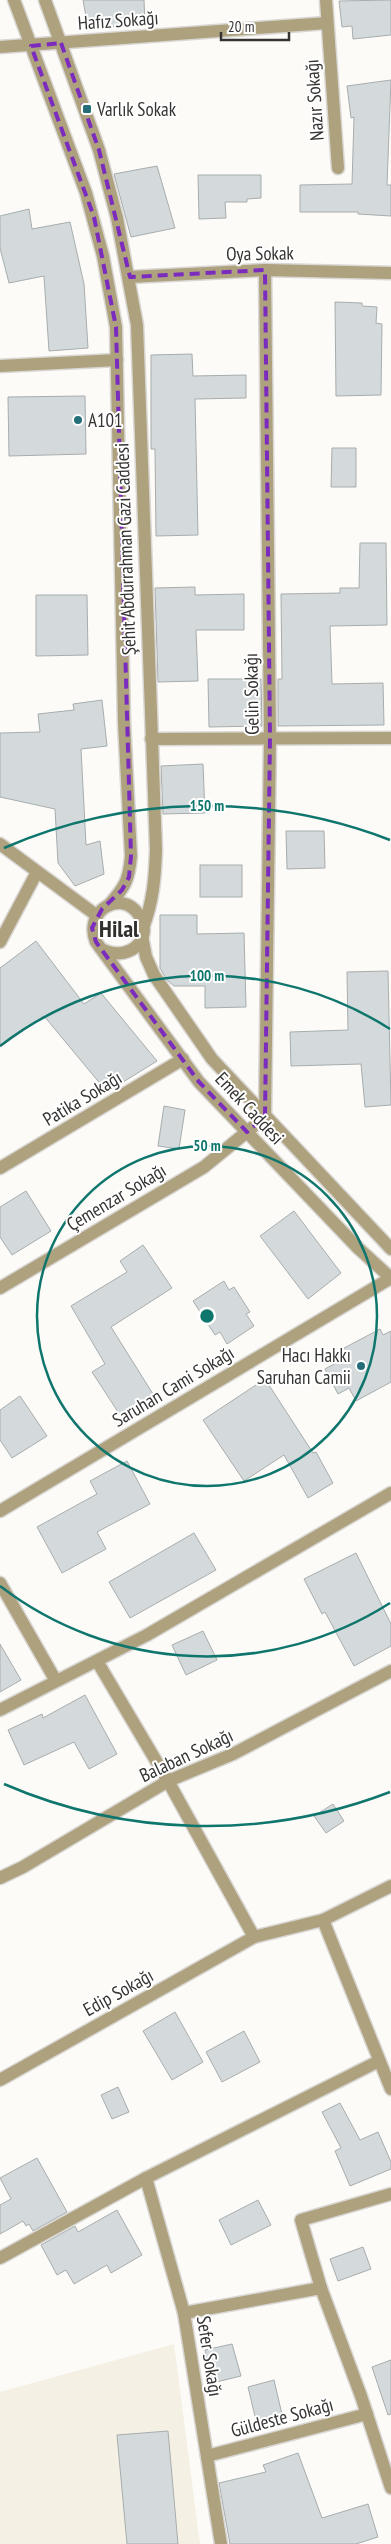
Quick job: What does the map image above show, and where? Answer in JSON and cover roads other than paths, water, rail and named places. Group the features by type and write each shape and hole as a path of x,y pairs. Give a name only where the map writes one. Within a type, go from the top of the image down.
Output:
{"street":[{"name":"Şehit Abdurrahman Gazi Caddesi","path":"14,0 94,217 116,327 124,722 131,856 129,877 122,890 109,905"},
{"name":"Şehit Abdurrahman Gazi Caddesi","path":"45,0 99,150 118,218 137,325 156,850 155,882 143,932"},
{"name":"Nazır Sokağı","path":"326,0 338,168"},
{"name":"Hafız Sokağı","path":"0,47 327,23"},
{"name":"Oya Sokak","path":"130,277 265,270 391,273"},
{"name":"Gelin Sokağı","path":"265,270 270,737 266,1117"},
{"path":"0,366 116,360"},
{"path":"151,739 270,737 391,738"},
{"path":"0,844 96,915"},
{"path":"0,942 37,872"},
{"path":"117,903 132,908 142,920 143,932 138,944 124,954 107,952 100,948 93,936 92,928 96,915 109,905 117,903"},
{"name":"Emek Caddesi","path":"143,932 146,957 154,975 212,1059 391,1249"},
{"name":"Emek Caddesi","path":"100,948 200,1082 358,1248 391,1278"},
{"name":"Patika Sokağı","path":"0,1168 183,1059"},
{"name":"Çemenzar Sokağı","path":"0,1288 204,1167 266,1117"},
{"name":"Saruhan Cami Sokağı","path":"0,1511 391,1278"},
{"path":"0,1710 147,1635 391,1493"},
{"path":"0,1583 56,1681"},
{"path":"96,1661 168,1781 254,1937"},
{"name":"Balaban Sokağı","path":"0,1878 23,1867 168,1781 234,1754 391,1671"},
{"name":"Edip Sokağı","path":"0,2080 254,1937 323,1920 391,1886"},
{"path":"323,1920 391,2089"},
{"path":"0,2258 146,2178 379,2061"},
{"name":"Sefer Sokağı","path":"146,2178 184,2313 221,2544"},
{"path":"391,2194 301,2220 321,2288 367,2414 391,2488"},
{"path":"184,2313 321,2288"},
{"name":"Güldeste Sokağı","path":"207,2456 367,2414"}],"place":[{"name":"Varlık Sokak","path":"87,109"},
{"name":"A101","path":"78,420"},
{"name":"Hacı Hakkı Saruhan Camii","path":"361,1366"}],"district":[{"name":"Hilal","path":"119,928"}]}
